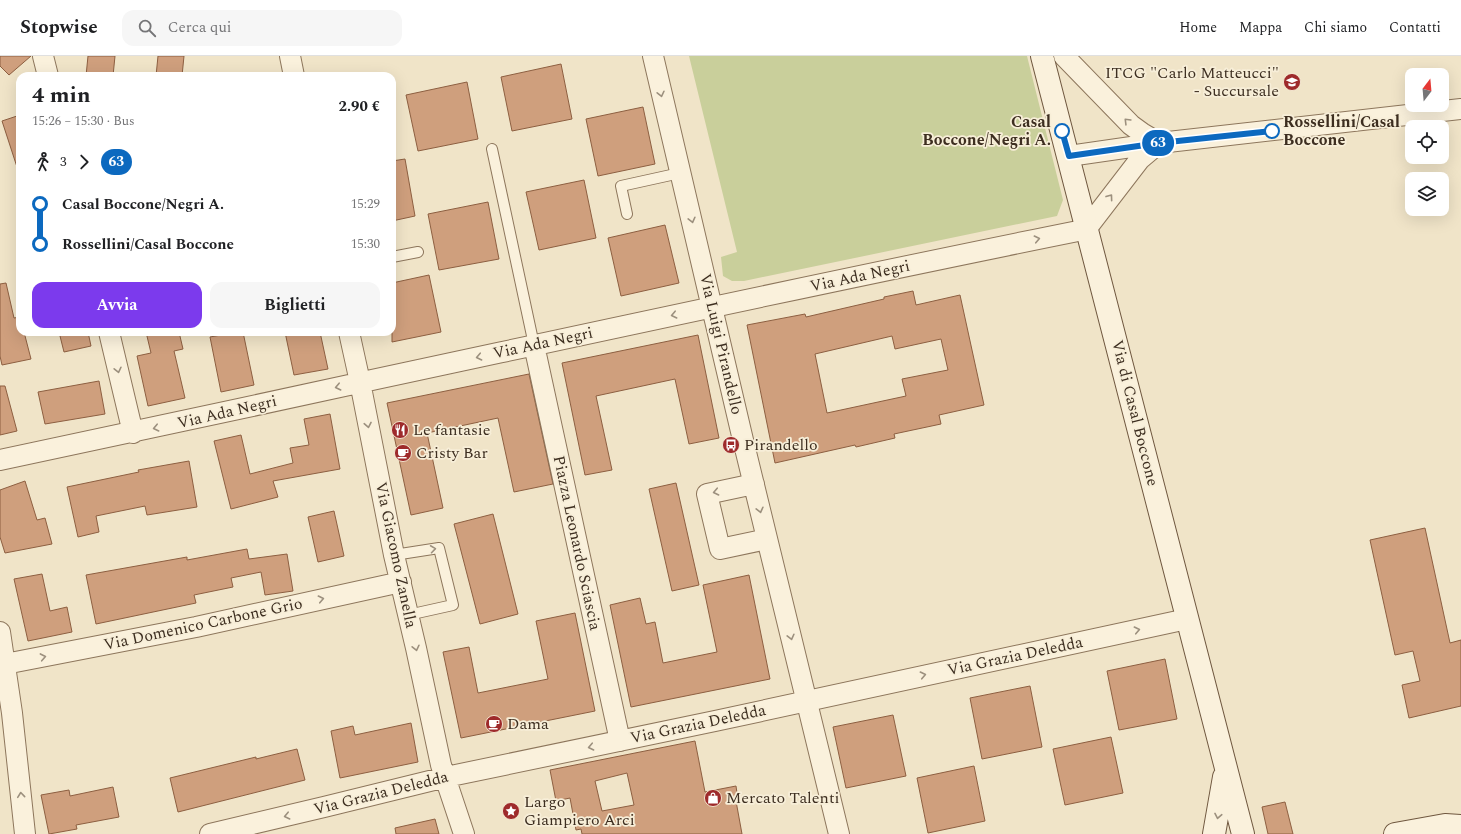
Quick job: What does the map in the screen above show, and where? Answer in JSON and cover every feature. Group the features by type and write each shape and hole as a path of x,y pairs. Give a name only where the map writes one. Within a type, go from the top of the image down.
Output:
{"street":[{"path":"43,56 47,72"},
{"path":"290,56 293,72"},
{"name":"Via Luigi Pirandello","path":"653,56 767,539 839,834"},
{"name":"Via di Casal Boccone","path":"1042,56 1243,834"},
{"path":"1064,56 1132,125 1159,143"},
{"path":"1069,156 1159,143 1461,109"},
{"path":"1087,228 1140,159 1159,143"},
{"name":"Via Ada Negri","path":"0,460 133,433 360,382 1087,228"},
{"path":"110,336 133,433"},
{"name":"Via Giacomo Zanella","path":"350,336 394,555 441,765 446,777"},
{"name":"Piazza Leonardo Sciascia","path":"534,345 620,740"},
{"path":"754,484 707,494 720,549 767,539"},
{"name":"Via Domenico Carbone Grio","path":"2,664 196,627 401,582"},
{"name":"Via Grazia Deledda","path":"210,834 446,777 1187,619"},
{"path":"0,632 2,664 12,713 25,834"},
{"name":"Via di Casal Boccone","path":"1214,834 1226,770"},
{"path":"446,777 464,834"},
{"path":"1395,834 1445,825 1461,826"}],"lane":[{"path":"492,149 534,345"},
{"path":"627,214 621,186 680,173"},
{"path":"396,256 418,252"},
{"path":"394,555 439,548 453,605 408,615"}],"green space":[{"path":"689,56 1027,56 1063,200 1057,216 744,281 732,281 723,276 721,257 737,252"}],"building":[{"path":"0,56 31,56 9,75 0,66"},
{"path":"88,56 115,56 113,72 86,72"},
{"path":"158,56 184,56 182,72 156,72"},
{"path":"561,64 572,119 512,131 501,77"},
{"path":"467,82 478,139 418,151 406,95"},
{"path":"643,107 655,164 598,176 586,119"},
{"path":"16,116 16,164 2,121"},
{"path":"405,159 415,216 396,220 396,160"},
{"path":"584,180 596,238 539,250 526,192"},
{"path":"488,202 499,259 439,270 428,214"},
{"path":"665,225 679,283 621,296 608,238"},
{"path":"429,275 441,332 392,342 392,336 396,336 396,282"},
{"path":"6,283 14,318 16,318 16,336 25,336 31,359 2,365 0,356 0,284"},
{"path":"913,291 916,305 960,295 984,405 939,415 941,424 894,434 895,438 856,447 855,445 775,463 747,325 805,314 806,317 884,299 884,297","holes":["892,336 895,349 941,339 948,370 902,379 906,396 827,413 815,354"]},
{"path":"698,335 719,438 689,444 675,379 596,396 612,470 585,475 562,363"},
{"path":"60,336 89,336 91,346 64,352"},
{"path":"147,336 180,336 183,349 174,351 185,398 148,406 137,356 151,353"},
{"path":"244,336 254,385 221,392 210,337"},
{"path":"286,336 321,336 328,369 294,375"},
{"path":"529,374 553,484 514,492 498,418 427,433 443,508 411,515 387,403"},
{"path":"99,381 105,414 45,424 38,392"},
{"path":"0,386 5,386 17,431 0,435"},
{"path":"330,414 340,469 273,481 278,497 231,509 214,441 241,435 250,474 293,463 290,448 309,445 304,419"},
{"path":"189,461 197,507 147,515 145,506 96,516 99,532 78,537 67,487 139,472 138,470"},
{"path":"25,481 37,520 45,518 52,544 5,553 0,537 0,490"},
{"path":"676,483 699,585 672,591 649,489"},
{"path":"334,511 344,556 318,562 308,517"},
{"path":"493,514 518,614 480,624 454,524"},
{"path":"1425,528 1450,643 1461,640 1461,706 1409,718 1402,685 1420,681 1413,651 1395,655 1370,540"},
{"path":"247,549 249,559 287,554 293,591 265,595 261,572 231,578 233,587 194,595 196,603 96,624 86,575 187,557 187,560"},
{"path":"42,574 50,611 67,607 72,632 28,641 14,579"},
{"path":"749,575 770,679 631,707 610,605 640,598 646,624 655,622 663,663 717,652 703,585"},
{"path":"575,613 595,711 461,738 443,652 469,647 478,693 548,679 536,621"},
{"path":"1165,659 1177,719 1119,730 1107,671"},
{"path":"1030,686 1042,747 982,759 970,698"},
{"path":"893,715 906,776 846,788 833,727"},
{"path":"411,723 418,762 340,778 331,731 353,726 355,735"},
{"path":"1111,737 1123,793 1065,805 1053,749"},
{"path":"695,741 705,792 736,786 738,800 736,801 742,834 582,834 581,829 576,830 570,798 556,801 550,770","holes":["627,773 634,805 602,811 595,781"]},
{"path":"297,749 305,780 178,812 170,778 256,757 256,759"},
{"path":"974,766 985,821 928,833 917,778"},
{"path":"113,787 119,817 76,825 77,829 49,834 41,795 69,790 70,796"},
{"path":"1285,802 1293,834 1268,834 1262,807"},
{"path":"435,819 439,834 396,834 395,828"}],"bus line":[{"name":"63","path":"1062,131 1069,156 1159,143 1272,131"}],"place":[{"name":"ITCG \"Carlo Matteucci\" - Succursale","path":"1292,82"},
{"name":"Casal Boccone/Negri A.","path":"1062,131"},
{"name":"Rossellini/Casal Boccone","path":"1272,131"},
{"name":"Le fantasie","path":"400,430"},
{"name":"Pirandello","path":"731,445"},
{"name":"Cristy Bar","path":"403,453"},
{"name":"Dama","path":"494,724"},
{"name":"Mercato Talenti","path":"713,798"},
{"name":"Largo Giampiero Arci","path":"511,811"}]}
